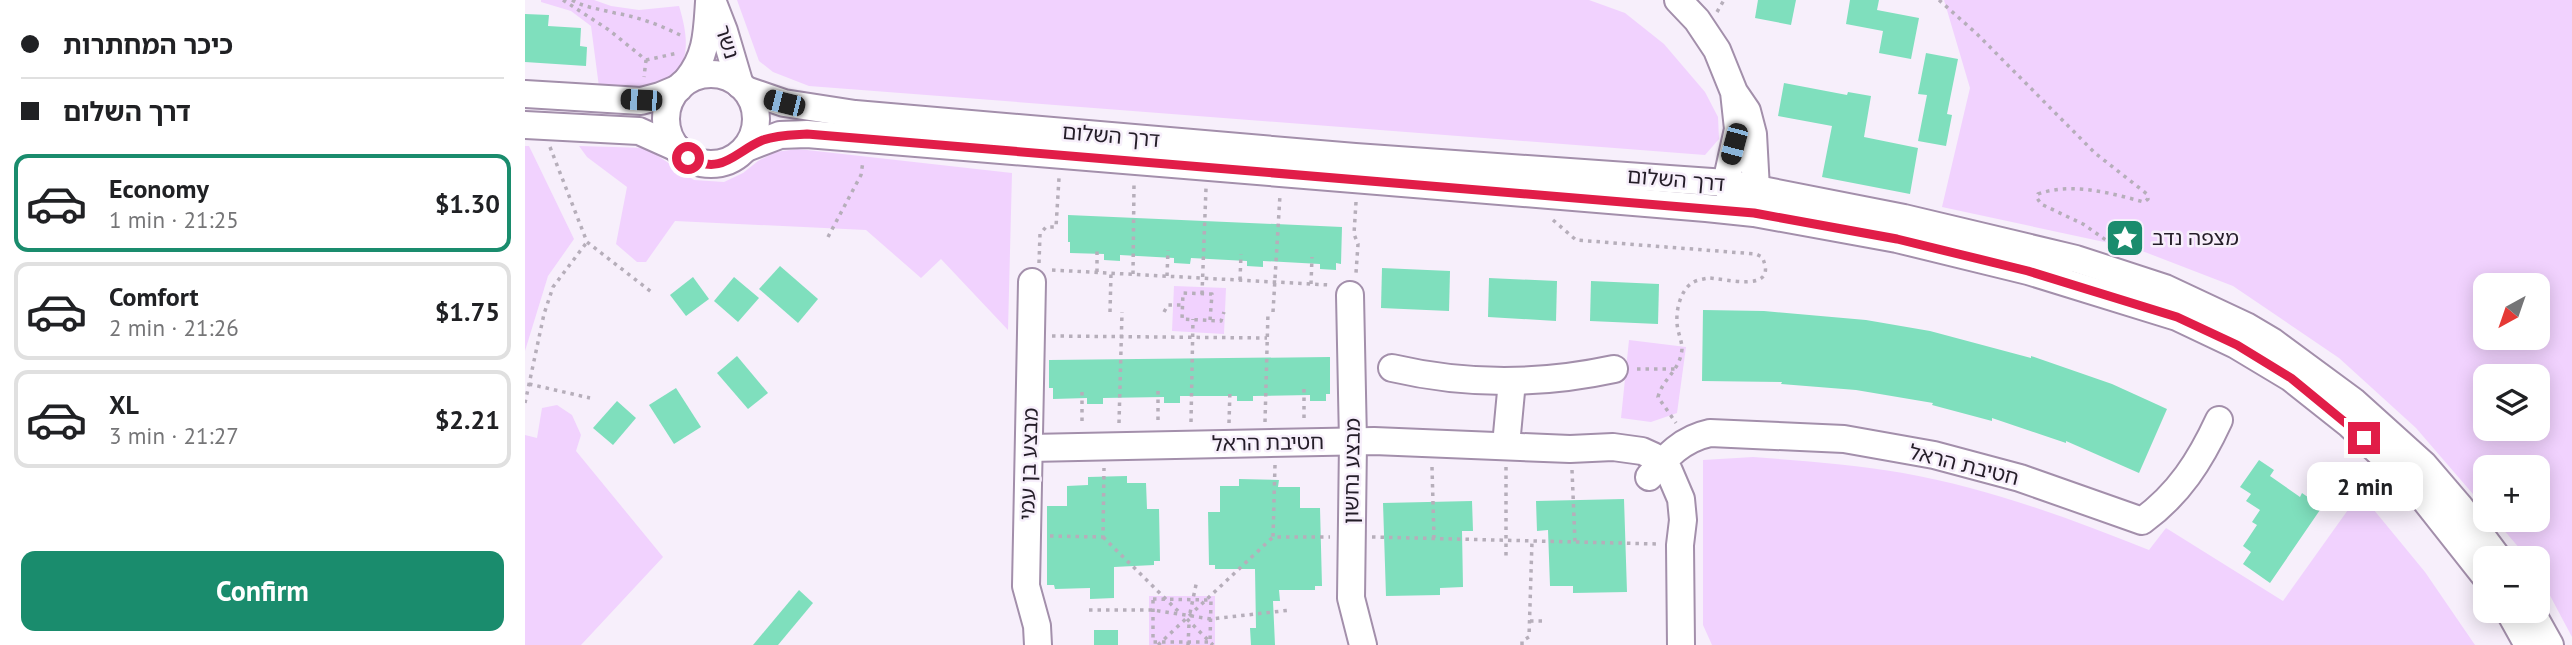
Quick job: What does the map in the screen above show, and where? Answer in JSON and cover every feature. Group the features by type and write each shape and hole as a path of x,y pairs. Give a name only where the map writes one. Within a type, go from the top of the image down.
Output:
{"street":[{"name":"נשר","path":"683,84 698,68 704,54 710,0"},
{"name":"נשר","path":"710,0 743,87"},
{"path":"1678,0 1697,20 1717,50 1734,92 1747,111 1753,134 1756,189 1737,211"},
{"path":"525,94 641,100 660,96 700,75 728,77 743,87 753,102 757,115 756,129 746,148 729,161 708,164 688,158 677,148 670,137 666,116 669,103 683,84"},
{"name":"דרך השלום","path":"743,87 784,103 855,114 1356,157 1728,171 1756,189 1904,218 2076,259 2165,288 2246,326 2301,361 2392,435 2442,486 2489,546"},
{"path":"1734,92 1738,129 1728,171 1737,211"},
{"path":"534,125 639,131 677,148"},
{"name":"דרך השלום","path":"746,148 780,135 807,134 1737,211 1897,239 2028,271 2177,317 2237,345 2291,378 2349,424 2410,481 2473,561"},
{"name":"מבצע בן עמי","path":"1036,276 1026,586 1037,626 1038,645"},
{"name":"מבצע נחשון","path":"1349,286 1353,442 1351,598 1363,645"},
{"path":"1392,368 1440,377 1512,381 1562,378 1614,369"},
{"path":"1506,446 1512,381"},
{"name":"חטיבת הראל","path":"1655,470 1681,443 1717,432 1844,439 1975,464 2142,522 2178,490 2219,420"},
{"name":"חטיבת הראל","path":"1030,448 1112,435 1271,434 1353,442 1629,449 1653,456 1655,470"},
{"path":"1655,470 1674,480 1681,499 1681,645"},
{"path":"2516,623 2528,645"},
{"path":"2538,623 2550,645"}],"path":[{"path":"563,0 609,30 646,60"},
{"path":"572,0 593,9 669,29 692,41"},
{"path":"1938,0 1976,34 2095,153 2147,194 2148,199 2144,202 2074,188 2045,192 2037,196 2041,204 2083,224 2120,251"},
{"path":"646,60 679,53"},
{"path":"643,79 646,60"},
{"path":"534,125 587,242 654,294"},
{"path":"828,237 861,175 864,152"},
{"path":"1060,172 1056,228 1046,227 1040,234 1036,276 1097,272 1349,286 1358,244 1354,234 1356,202"},
{"path":"1133,274 1134,182"},
{"path":"1202,294 1206,188"},
{"path":"1273,537 1267,338 1275,281 1280,195"},
{"path":"1553,219 1576,240 1756,254 1762,257 1765,268 1763,274 1754,281 1738,283 1709,278 1694,281 1685,289 1677,320 1682,345 1677,369 1660,388 1658,397 1681,430"},
{"path":"525,403 544,314 553,287 587,242"},
{"path":"1097,248 1097,272"},
{"path":"1167,276 1168,250"},
{"path":"1240,279 1241,254"},
{"path":"1311,284 1312,257"},
{"path":"1110,312 1111,273"},
{"path":"1210,320 1212,294 1182,293 1182,319 1221,321 1224,312"},
{"path":"1164,312 1168,305 1182,305"},
{"path":"1103,537 1122,312"},
{"path":"1191,425 1193,319"},
{"path":"1045,336 1267,338"},
{"path":"1614,369 1677,369"},
{"path":"529,384 590,398"},
{"path":"1229,425 1230,389"},
{"path":"1304,389 1304,425"},
{"path":"1158,391 1158,425"},
{"path":"1082,392 1082,425"},
{"path":"1431,443 1434,538"},
{"path":"1506,446 1506,556"},
{"path":"1570,449 1575,542"},
{"path":"1027,536 1103,537 1212,644"},
{"path":"1160,644 1273,537 1434,538 1681,545"},
{"path":"1522,645 1522,641 1529,637 1532,541"},
{"path":"1188,644 1188,619 1197,580"},
{"path":"1153,599 1211,600 1212,644 1153,642 1153,599"},
{"path":"1089,610 1153,610 1182,614"},
{"path":"1188,619 1291,610"},
{"path":"1530,621 1545,621"}],"shaded area":[{"path":"541,0 594,0 611,6 639,10 679,6 685,32 685,56 673,75 663,82 630,89 599,87 591,26 571,11"},
{"path":"737,0 1589,0 1625,13 1664,44 1705,92 1718,117 1719,139 1705,155 809,86 773,72 759,61"},
{"path":"1944,0 2572,0 2572,637 2550,596 2550,546 2518,546 2505,532 2550,532 2550,455 2473,455 2473,494 2416,428 2339,358 2233,286 2137,249 1942,207 1970,88"},
{"path":"525,146 529,146 574,239 548,276 525,351"},
{"path":"579,146 646,148 694,180 724,182 775,152 798,149 1012,173 1008,330 941,259 921,278 866,230 675,221 646,262 637,262 616,244 627,187 587,157"},
{"path":"1174,286 1226,288 1224,334 1172,331"},
{"path":"1629,340 1686,347 1677,413 1651,422 1621,418"},
{"path":"557,405 572,415 581,435 576,451 663,557 581,645 525,645 525,435 537,438 542,408"},
{"path":"1753,457 1865,467 1935,479 2028,505 2149,550 2166,528 2283,601 2360,493 2425,572 2475,645 1712,645 1703,625 1703,460"},
{"path":"1149,596 1215,596 1215,645 1149,645"}],"building":[{"path":"1758,0 1796,0 1791,25 1755,18"},
{"path":"1850,0 1879,0 1877,10 1919,18 1911,59 1879,53 1883,31 1846,24"},
{"path":"525,14 549,15 548,26 581,28 580,46 587,47 586,66 525,62"},
{"path":"1926,53 1958,59 1947,114 1952,115 1946,146 1918,141 1927,95 1918,94"},
{"path":"1784,83 1847,95 1848,92 1871,96 1864,137 1918,148 1910,194 1822,177 1832,126 1778,116"},
{"path":"1068,215 1342,227 1341,264 1336,263 1336,270 1320,269 1320,264 1263,261 1263,267 1247,266 1247,261 1191,258 1190,264 1174,263 1174,258 1120,255 1120,261 1104,260 1104,254 1070,253"},
{"path":"780,266 818,299 798,323 759,289"},
{"path":"1382,268 1450,271 1449,311 1381,308"},
{"path":"693,277 709,299 686,316 670,295"},
{"path":"734,277 759,298 738,322 714,301"},
{"path":"1489,278 1557,281 1556,321 1488,317"},
{"path":"1591,281 1659,284 1658,324 1590,321"},
{"path":"1703,310 1764,311 1866,320 1930,331 2031,356 2112,384 2167,409 2139,473 2066,441 1992,418 1992,421 1932,405 1933,403 1856,390 1781,384 1782,382 1702,381"},
{"path":"737,356 768,393 748,409 717,373"},
{"path":"1330,357 1330,394 1326,394 1326,401 1310,401 1310,395 1253,396 1253,401 1237,401 1237,396 1180,396 1180,403 1164,403 1164,397 1103,398 1103,404 1087,404 1087,398 1053,399 1053,388 1049,388 1049,360"},
{"path":"676,388 701,427 674,444 649,405"},
{"path":"617,401 636,418 613,445 593,428"},
{"path":"2259,460 2274,470 2270,476 2300,497 2302,493 2322,507 2270,583 2243,564 2251,552 2243,546 2257,525 2252,522 2260,510 2246,501 2251,494 2240,487"},
{"path":"1127,476 1127,483 1146,483 1147,509 1159,509 1160,561 1154,561 1154,565 1114,567 1114,598 1090,599 1090,588 1055,589 1054,585 1047,585 1047,506 1067,506 1067,486 1088,485 1088,477"},
{"path":"1239,479 1279,480 1278,487 1300,487 1300,508 1320,508 1322,586 1315,586 1315,590 1279,590 1280,601 1273,601 1275,645 1251,645 1250,628 1256,628 1255,569 1215,569 1215,565 1209,565 1208,512 1220,512 1220,486 1239,486"},
{"path":"1624,499 1627,592 1573,593 1573,586 1550,586 1548,530 1537,531 1536,501"},
{"path":"1472,501 1473,531 1462,531 1463,587 1440,588 1440,595 1386,596 1383,503"},
{"path":"799,590 813,603 778,645 753,645"},
{"path":"1094,630 1118,630 1118,645 1094,645"}],"place":[{"name":"מצפה נדב","path":"2125,238"}],"route":[{"path":"688,158 708,164 722,163 764,140 780,135 807,134 1754,213 1897,239 2028,271 2177,317 2237,345 2291,378 2364,438"}]}
